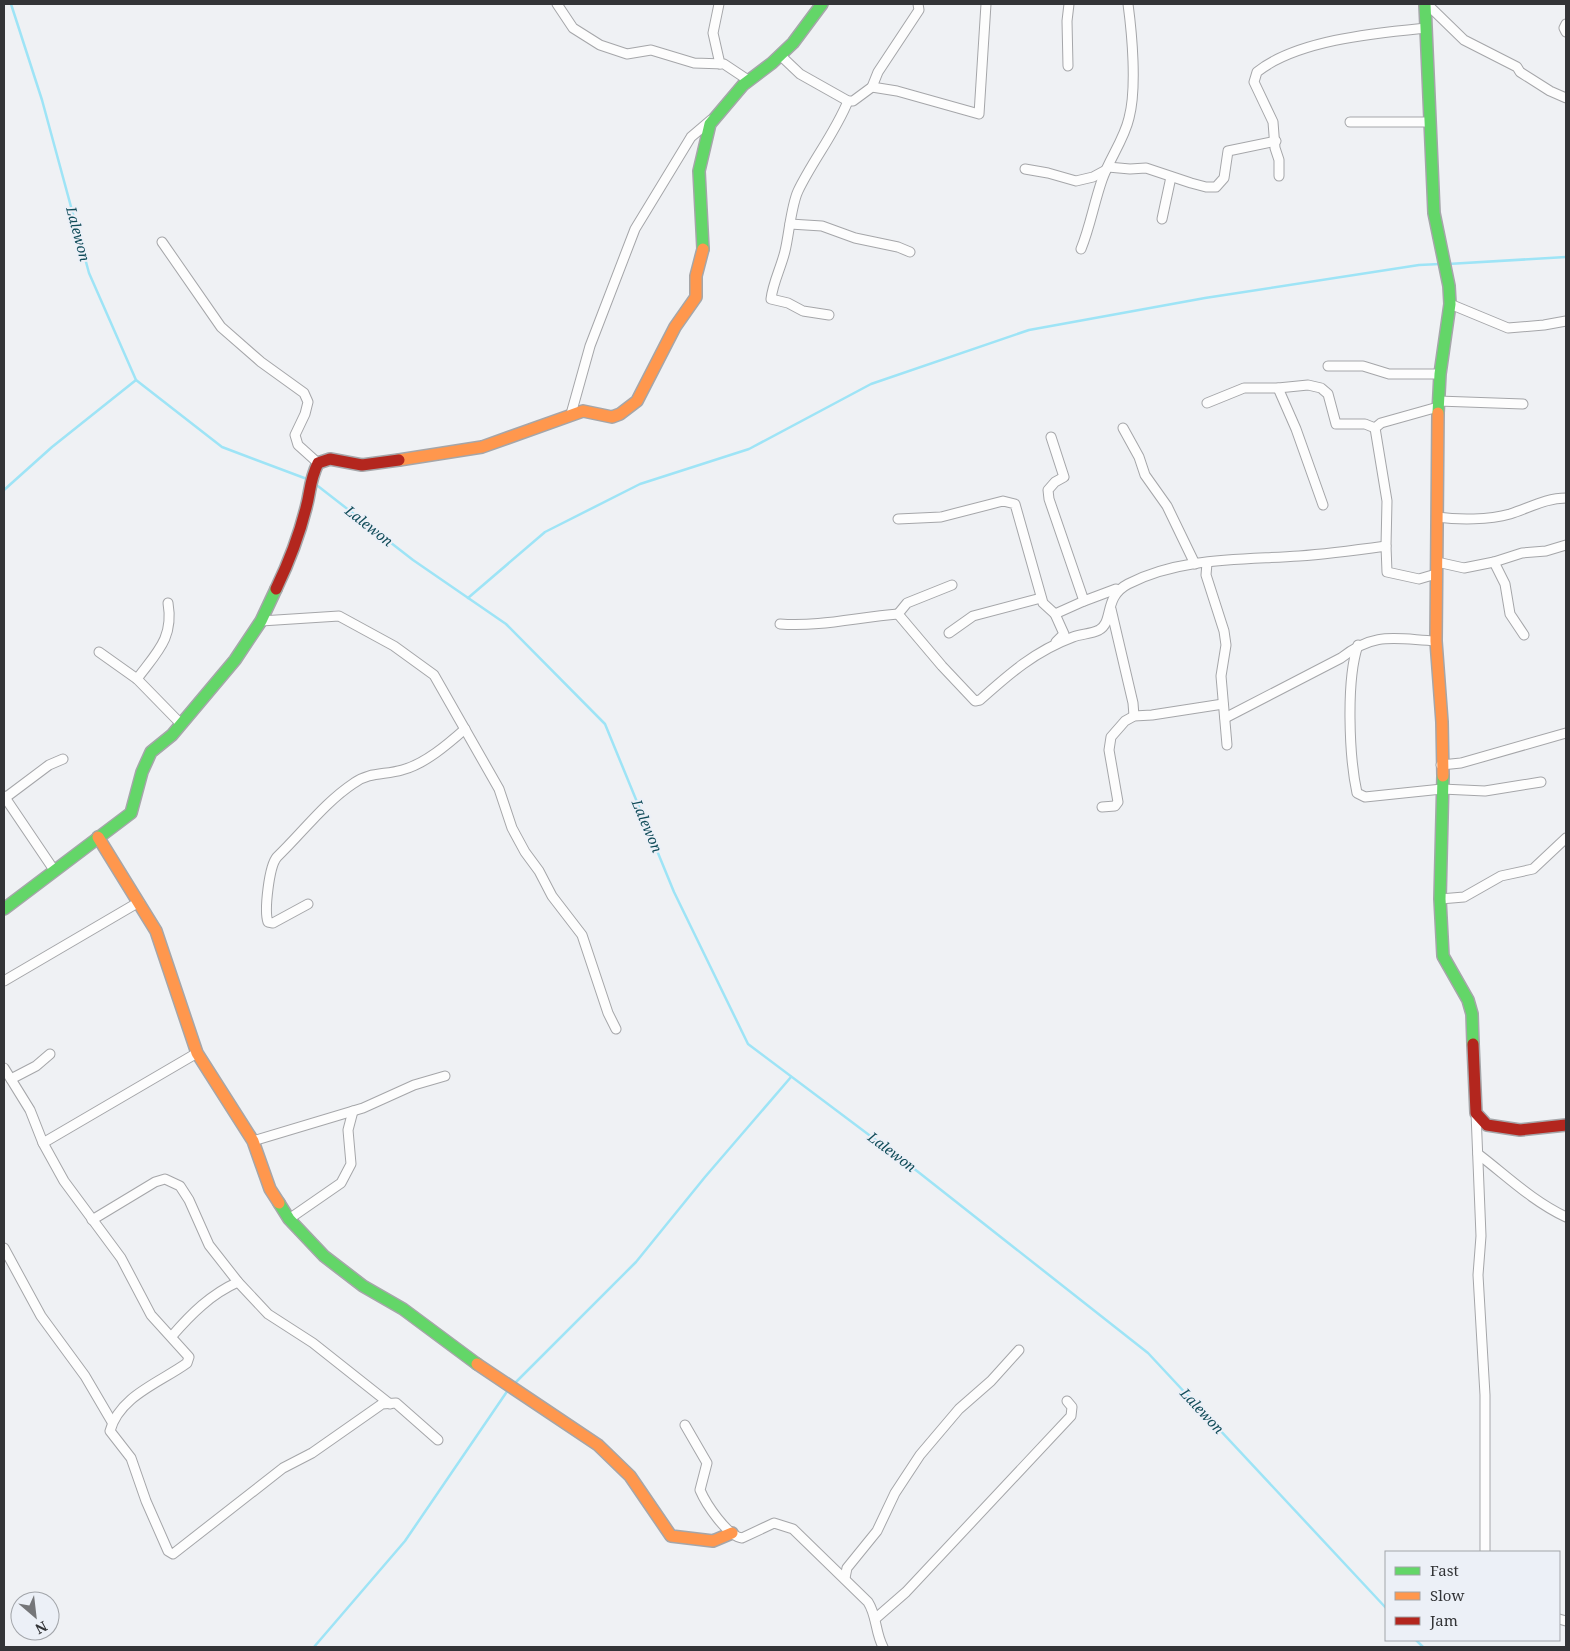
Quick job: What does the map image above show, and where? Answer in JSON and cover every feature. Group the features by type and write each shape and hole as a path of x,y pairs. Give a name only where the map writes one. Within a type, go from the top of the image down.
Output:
{"street":[{"path":"557,4 573,28 600,45 627,54 651,50 694,63 727,65 748,80"},
{"path":"719,4 713,33 720,64"},
{"path":"571,414 590,346 635,229 691,137 713,118 748,80 780,55 802,33 822,4"},
{"path":"780,55 800,74 848,101 858,99 872,87 878,72 919,10 918,4"},
{"path":"872,87 897,91 979,114 986,4"},
{"path":"1068,66 1067,21 1069,4"},
{"path":"1081,249 1090,228 1107,168 1129,118 1131,104 1131,26 1128,4"},
{"path":"1426,4 1434,213 1446,264 1450,304 1440,374 1438,404 1436,641 1442,722 1440,899 1443,956 1468,1000 1472,1014 1481,1236 1478,1275 1485,1395 1485,1551"},
{"path":"1426,4 1464,40 1517,67 1520,72 1550,91 1566,98"},
{"path":"1566,24 1564,28 1566,32"},
{"path":"1279,176 1279,160 1275,148 1276,141 1273,122 1254,82 1254,76 1263,68 1309,47 1366,34 1426,28"},
{"path":"829,315 802,310 788,303 771,299 772,287 785,252 796,194 822,146 839,124 848,101"},
{"path":"4,909 131,814 142,772 151,752 172,735 235,660 261,621 294,551 307,505 310,480 318,463 330,459 362,465 388,463 418,456 456,453 482,447 571,414 583,412 612,417 620,414 637,401 675,326 696,297 696,276 702,257 704,238 700,212 699,171 704,143 713,118"},
{"path":"1350,122 1430,122"},
{"path":"1025,169 1076,181 1093,177 1107,168 1146,168 1206,187 1216,187 1224,178 1228,151 1276,141"},
{"path":"1162,219 1171,177"},
{"path":"790,224 822,226 855,238 898,247 910,252"},
{"path":"162,242 221,327 261,362 304,393 308,402 306,414 295,435 298,445 318,463"},
{"path":"1450,304 1508,328 1544,326 1566,321"},
{"path":"1328,366 1363,366 1390,374 1440,374"},
{"path":"1207,404 1244,388 1278,388 1308,385 1322,388 1328,394 1336,424 1365,424 1375,428"},
{"path":"1278,388 1296,429 1323,504"},
{"path":"1375,428 1381,423 1438,404 1523,404"},
{"path":"1123,428 1139,457 1145,475 1166,506 1195,564"},
{"path":"1375,428 1387,501 1386,572 1419,579 1436,574"},
{"path":"1050,437 1064,477 1055,482 1048,490 1049,499 1084,601"},
{"path":"1437,517 1451,519 1498,516 1552,499 1566,498"},
{"path":"898,519 941,517 1003,501 1015,504 1042,603 1056,614 1064,634 1051,647"},
{"path":"1437,562 1459,569 1494,562 1522,553 1546,551 1566,545"},
{"path":"1056,614 1084,601 1116,589 1119,590 1160,571 1195,564 1318,555 1386,546"},
{"path":"1494,562 1505,584 1510,614 1524,635"},
{"path":"1207,563 1206,575 1224,631 1226,645 1221,676 1227,745"},
{"path":"780,624 806,626 898,614 907,603 952,585"},
{"path":"898,614 942,666 975,701 980,700 1015,668 1051,647 1103,627 1110,602 1119,590"},
{"path":"949,633 973,616 1041,598"},
{"path":"137,679 167,637 171,619 168,602"},
{"path":"1110,602 1133,703 1134,716"},
{"path":"261,621 295,620 331,615 347,619 412,657 434,675 466,728 499,789 512,828 524,852 539,871 552,896 582,935 608,1013 616,1029"},
{"path":"1225,718 1341,658 1358,645 1374,639 1436,641"},
{"path":"1358,645 1352,660 1351,737 1357,793 1365,797 1442,789 1485,791 1542,782"},
{"path":"99,652 137,679 181,724"},
{"path":"1102,807 1115,806 1118,802 1109,750 1111,737 1125,721 1134,716 1223,704"},
{"path":"308,904 273,923 268,922 266,917 267,895 272,864 277,857 316,815 354,782 368,776 408,768 438,750 466,728"},
{"path":"1441,765 1461,763 1566,733"},
{"path":"54,870 4,797 49,765 63,759"},
{"path":"98,837 156,931 197,1053 253,1141 270,1189 289,1219 324,1256 363,1286 403,1310 487,1372 598,1445 630,1476 671,1536 713,1541 732,1533"},
{"path":"1440,899 1464,898 1501,876 1533,869 1566,838"},
{"path":"4,981 139,902"},
{"path":"43,1143 197,1053"},
{"path":"11,1079 36,1066 50,1054"},
{"path":"4,1068 30,1110 43,1143 69,1189 121,1258 151,1315 188,1353 188,1363 130,1400 112,1422 110,1431 130,1458 168,1551 174,1554 283,1468 312,1453 382,1404 396,1404 438,1440"},
{"path":"253,1141 353,1111 414,1085 445,1076"},
{"path":"289,1219 341,1183 351,1164 348,1130 353,1111"},
{"path":"1476,1113 1487,1125 1520,1130 1566,1125"},
{"path":"1478,1154 1521,1190 1549,1209 1566,1216"},
{"path":"92,1220 155,1182 165,1179 175,1182 189,1200 209,1245 238,1282 274,1321 314,1343 390,1404"},
{"path":"4,1248 41,1316 85,1376 112,1422"},
{"path":"172,1336 200,1307 222,1289 238,1282"},
{"path":"845,1578 847,1568 877,1531 895,1493 920,1455 959,1409 991,1381 1019,1350"},
{"path":"875,1620 906,1592 1071,1416 1072,1407 1067,1401"},
{"path":"685,1425 707,1463 700,1486 702,1494 717,1518 732,1533 742,1538 768,1524 786,1525 797,1532 868,1602 883,1647"}],"waterway":[{"name":"Lalewon","path":"11,4 42,100 89,273 136,380 222,447 307,479"},
{"path":"1448,264 1566,257"},
{"path":"468,598 545,532 640,484 749,449 871,384 1029,330 1205,298 1419,265 1440,264"},
{"path":"4,490 52,447 136,380"},
{"name":"Lalewon","path":"314,483 413,560 506,624 605,724 674,892 748,1044 917,1171 1148,1353 1385,1607"},
{"path":"514,1384 636,1262 705,1177 791,1077"},
{"path":"314,1647 405,1541 508,1390"},
{"name":"Lalewon","path":"1417,1641 1423,1647"}],"traffic: fast":[{"path":"703,249 699,171 710,124 743,85 772,63 793,43 822,4"},
{"path":"1425,4 1434,213 1449,286 1450,304 1440,374 1438,413"},
{"path":"4,909 131,813 142,772 151,752 172,735 235,660 261,621 276,589"},
{"path":"1443,776 1440,899 1443,956 1468,1000 1472,1014 1473,1044"},
{"path":"279,1203 289,1219 324,1256 363,1286 403,1309 477,1364"}],"traffic: slow":[{"path":"399,460 482,447 583,411 612,417 620,414 637,401 675,327 696,297 696,276 703,249"},
{"path":"1438,413 1436,641 1442,722 1443,776"},
{"path":"98,837 156,931 197,1053 253,1141 270,1189 279,1203"},
{"path":"477,1364 598,1445 630,1476 671,1536 713,1541 732,1533"}],"traffic: jam":[{"path":"276,589 297,539 318,463 330,459 362,465 399,460"},
{"path":"1473,1044 1476,1113 1487,1125 1520,1130 1566,1125"}]}
